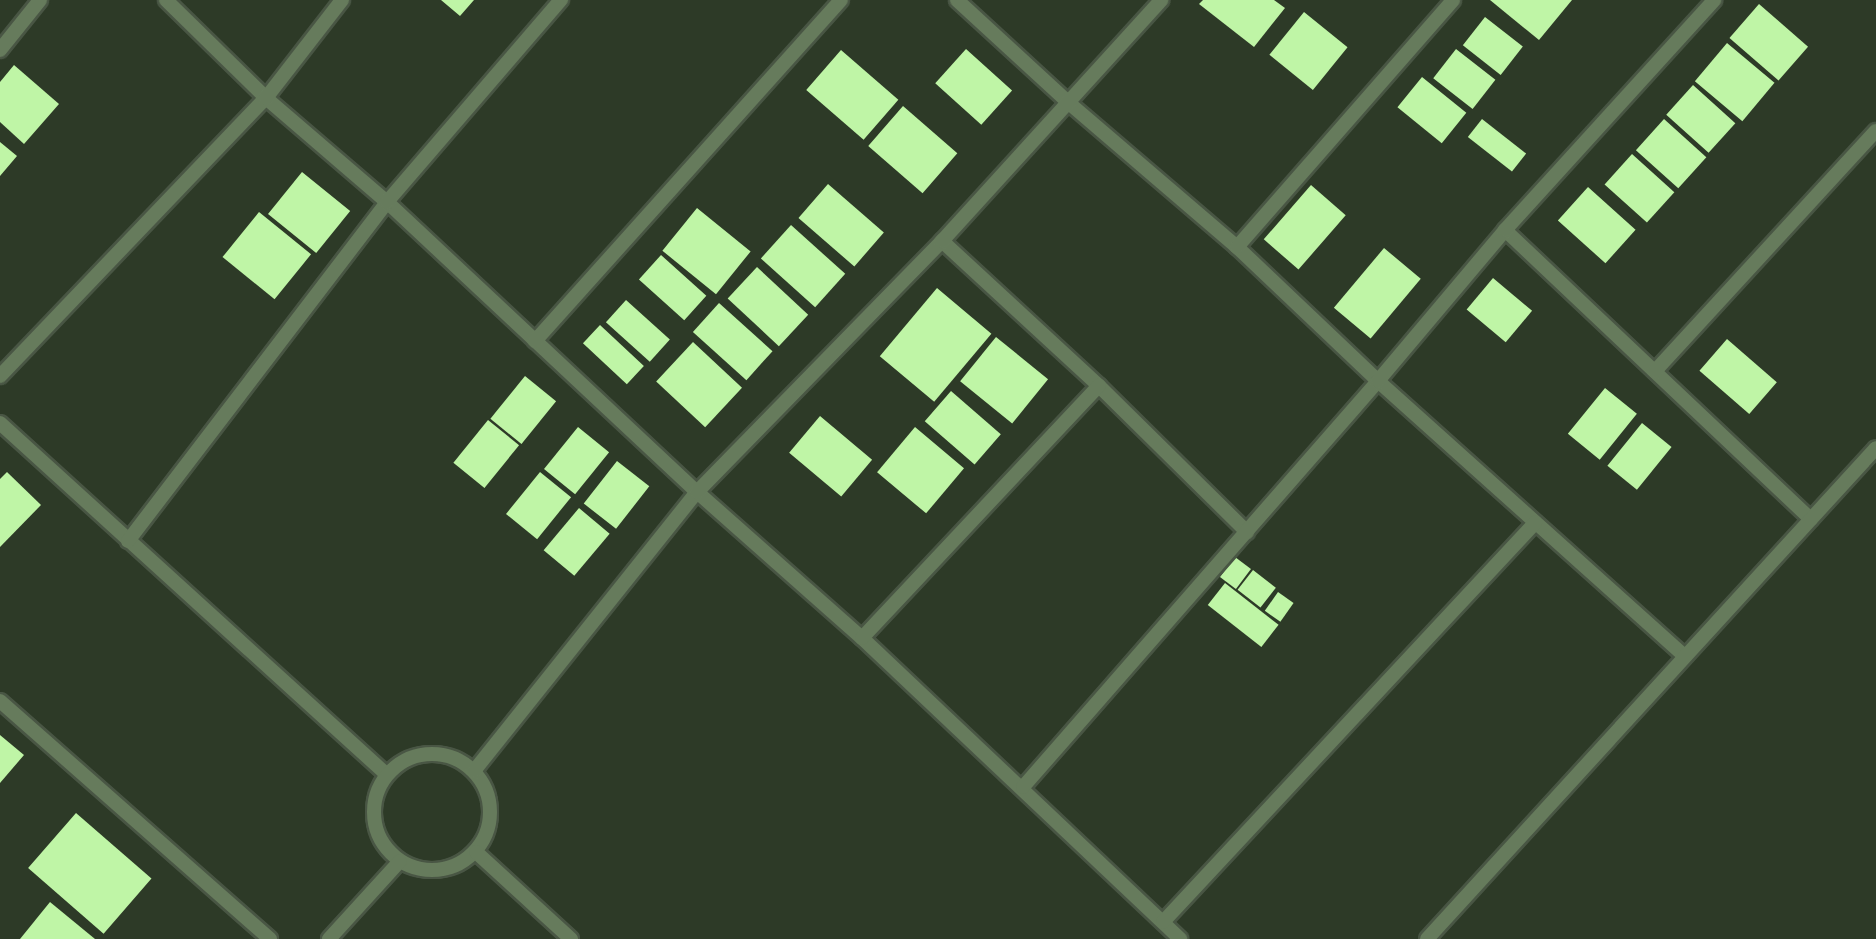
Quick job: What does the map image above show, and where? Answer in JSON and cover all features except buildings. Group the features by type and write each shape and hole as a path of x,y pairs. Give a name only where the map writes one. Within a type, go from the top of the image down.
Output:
{"street":[{"path":"0,50 40,0"},
{"path":"166,0 266,98 387,202 697,492 862,638 1180,939"},
{"path":"0,376 266,98 342,0"},
{"path":"128,541 387,202 561,0"},
{"path":"535,341 841,0"},
{"path":"957,0 1069,103 1237,247 1378,381 1685,656"},
{"path":"474,771 697,492 942,241 1161,0"},
{"path":"1237,247 1453,0"},
{"path":"1023,788 1378,381 1505,230 1714,0"},
{"path":"1655,371 1876,131"},
{"path":"1505,230 1811,519"},
{"path":"942,241 1099,386 1247,532"},
{"path":"862,638 1099,386"},
{"path":"0,424 386,775"},
{"path":"1427,939 1876,448"},
{"path":"1163,922 1535,523"},
{"path":"0,701 270,939"},
{"path":"429,753 454,757 474,771 487,789 491,811 488,833 476,852 460,864 440,871 419,870 400,862 383,844 373,821 375,796 386,775 405,759 429,753"},
{"path":"476,852 572,939"},
{"path":"329,939 400,862"}]}
